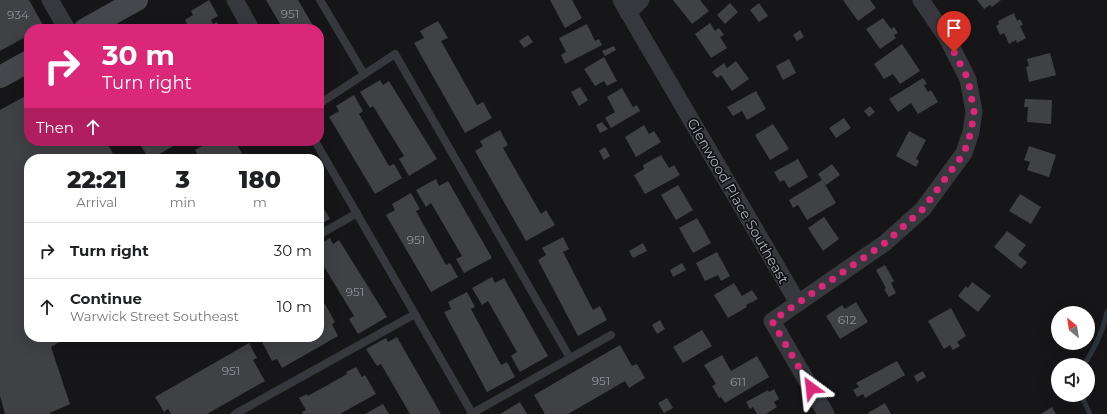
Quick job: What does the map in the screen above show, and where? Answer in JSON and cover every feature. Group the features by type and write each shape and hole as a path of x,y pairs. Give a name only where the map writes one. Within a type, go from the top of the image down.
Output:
{"street":[{"path":"50,0 64,24"},
{"path":"94,24 137,0"},
{"path":"235,0 248,24"},
{"path":"624,6 642,0"},
{"path":"826,414 772,321 890,238 923,209 964,153 971,132 974,112 968,79 947,38 920,0"},
{"name":"Glenwood Place Southeast","path":"624,6 798,303"},
{"path":"0,77 24,63"}],"lane":[{"path":"320,0 364,74"},
{"path":"324,101 395,54 570,358"},
{"path":"324,157 471,414 611,335"},
{"path":"324,232 357,214"},
{"path":"235,414 415,314"}],"building":[{"path":"0,0 29,0 42,24 24,24 24,38 0,51"},
{"path":"209,0 218,16 211,20 213,24 187,24 185,20 193,15 191,11"},
{"path":"266,0 298,0 312,24 280,24"},
{"path":"550,0 572,0 582,18 565,28"},
{"path":"673,0 700,0 709,11 692,24"},
{"path":"843,0 870,0 876,8 858,21"},
{"path":"977,0 1001,0 992,7 990,5 984,9"},
{"path":"730,3 738,12 725,24 717,15"},
{"path":"759,3 768,16 759,22 750,10"},
{"path":"1014,13 1017,21 1020,19 1023,25 1020,26 1026,38 1017,43 1016,40 1009,44 1004,33 1000,35 996,26 999,24 998,21"},
{"path":"883,18 891,29 894,27 898,33 894,35 896,38 880,49 866,29"},
{"path":"438,21 448,38 441,41 477,105 483,102 492,118 465,133 414,43 424,38 420,31"},
{"path":"710,23 715,31 719,28 724,35 720,37 727,48 711,58 695,34"},
{"path":"587,24 595,41 599,39 602,45 565,64 561,55 566,52 559,38"},
{"path":"800,30 804,37 797,41 793,35"},
{"path":"528,35 533,42 524,48 519,41"},
{"path":"902,44 920,71 900,84 893,74 884,79 874,64"},
{"path":"614,46 616,50 605,56 602,51"},
{"path":"1050,53 1056,75 1029,82 1026,67 1029,66 1027,59"},
{"path":"604,57 617,81 607,86 604,81 595,86 584,69"},
{"path":"789,59 796,73 783,80 776,66"},
{"path":"736,61 749,79 732,91 721,75 717,78 712,72 724,63 727,68"},
{"path":"923,78 927,84 924,85 928,92 931,90 938,102 918,114 911,103 898,112 889,99"},
{"path":"380,80 383,85 389,81 437,159 409,176 399,159 404,156 373,106 370,108 360,92"},
{"path":"580,87 588,100 579,106 571,92"},
{"path":"622,88 633,107 637,105 640,111 611,128 605,118 615,112 607,97"},
{"path":"756,91 766,109 747,120 742,111 733,116 727,107"},
{"path":"354,95 363,111 359,114 389,166 394,164 402,178 375,194 329,117 339,111 336,106"},
{"path":"24,97 24,146 109,146 113,154 24,154 24,342 60,342 51,347 70,404 50,414 5,414 0,396 0,110"},
{"path":"1025,99 1052,100 1051,124 1027,122 1028,107 1024,107"},
{"path":"870,106 875,112 869,117 864,111"},
{"path":"844,118 851,128 836,138 829,128"},
{"path":"602,122 608,129 600,133 596,125"},
{"path":"773,124 789,149 770,160 755,135"},
{"path":"644,125 649,134 654,131 661,142 636,157 625,137"},
{"path":"500,130 508,145 503,148 541,214 546,210 555,225 526,241 475,151 483,146 480,141"},
{"path":"909,131 926,140 916,159 919,161 916,167 896,156"},
{"path":"141,146 173,146 160,154 146,154"},
{"path":"202,146 238,146 242,154 197,154 195,150"},
{"path":"1029,146 1056,155 1049,177 1027,170 1030,162 1024,160"},
{"path":"605,147 610,156 604,160 599,151"},
{"path":"661,155 669,168 674,165 680,175 645,194 634,175 644,169 643,165"},
{"path":"798,159 808,177 789,188 784,180 780,182 774,172"},
{"path":"832,164 840,175 826,185 823,181 836,203 807,220 798,205 793,208 789,200 822,180 818,174"},
{"path":"436,179 439,186 448,181 492,258 464,273 456,259 462,256 431,203 426,207 416,190"},
{"path":"678,185 693,210 676,220 661,195"},
{"path":"411,193 420,209 416,211 446,265 450,263 458,277 431,292 386,215 395,210 392,204"},
{"path":"1020,194 1041,207 1031,224 1009,211"},
{"path":"324,209 330,219 324,222"},
{"path":"824,217 839,239 823,251 808,228"},
{"path":"697,218 711,243 693,253 679,228"},
{"path":"1007,231 1026,245 1018,255 1027,262 1021,269 994,247"},
{"path":"563,237 569,249 563,252 593,310 600,306 607,320 578,336 538,260 546,255 542,248"},
{"path":"330,238 333,244 339,240 387,317 358,334 349,319 354,316 324,267 324,242"},
{"path":"643,243 647,251 633,258 629,251"},
{"path":"717,252 730,276 721,281 718,275 705,281 696,263"},
{"path":"682,263 686,270 673,277 670,270"},
{"path":"885,265 894,281 891,283 896,293 889,297 884,289 886,288 876,270"},
{"path":"492,277 495,283 504,278 548,356 520,372 511,356 517,352 488,301 482,305 472,288"},
{"path":"972,282 991,296 978,312 958,296 966,286 968,288"},
{"path":"734,283 742,296 752,290 758,299 746,305 747,307 728,318 714,295"},
{"path":"467,292 475,307 471,309 501,365 507,362 515,377 487,392 444,312 451,309 448,302"},
{"path":"856,302 868,322 840,339 826,316 842,305 845,309"},
{"path":"324,304 335,322 332,324 338,336 282,368 277,359 272,361 262,342 324,342"},
{"path":"951,308 966,336 957,342 960,346 953,350 950,345 944,349 928,321"},
{"path":"660,320 665,329 657,334 652,325"},
{"path":"702,330 712,346 683,363 673,347"},
{"path":"397,337 441,414 410,414 381,364 377,366 366,349 386,338 388,342"},
{"path":"249,343 257,358 253,360 265,381 207,414 171,414 168,409 164,412 155,397"},
{"path":"620,345 632,366 637,364 645,378 629,388 625,381 568,414 545,414 534,395"},
{"path":"722,355 731,371 757,356 769,377 725,403 721,397 719,398 712,386 716,384 704,365"},
{"path":"897,361 905,375 865,398 863,394 857,397 853,390 859,387 856,383"},
{"path":"356,367 362,377 365,375 376,394 340,414 303,414 302,412 306,410 299,398 307,394 308,396 347,374 346,372"},
{"path":"923,371 926,377 917,382 914,376"},
{"path":"774,389 779,399 774,402 777,407 766,414 757,414 753,407 750,409 746,402 768,390 769,392"},
{"path":"667,398 673,408 664,413 658,403"},
{"path":"520,402 527,414 500,414"},
{"path":"885,403 891,414 868,413"},
{"path":"383,404 389,414 365,414"},
{"path":"1052,407 1056,414 1041,414"}],"waterway":[{"path":"1088,358 1098,340 1107,312"},
{"path":"1084,402 1090,414"}],"route":[{"path":"811,388 772,321 885,243 923,209 964,153 971,132 974,112 968,79 954,52"}]}
